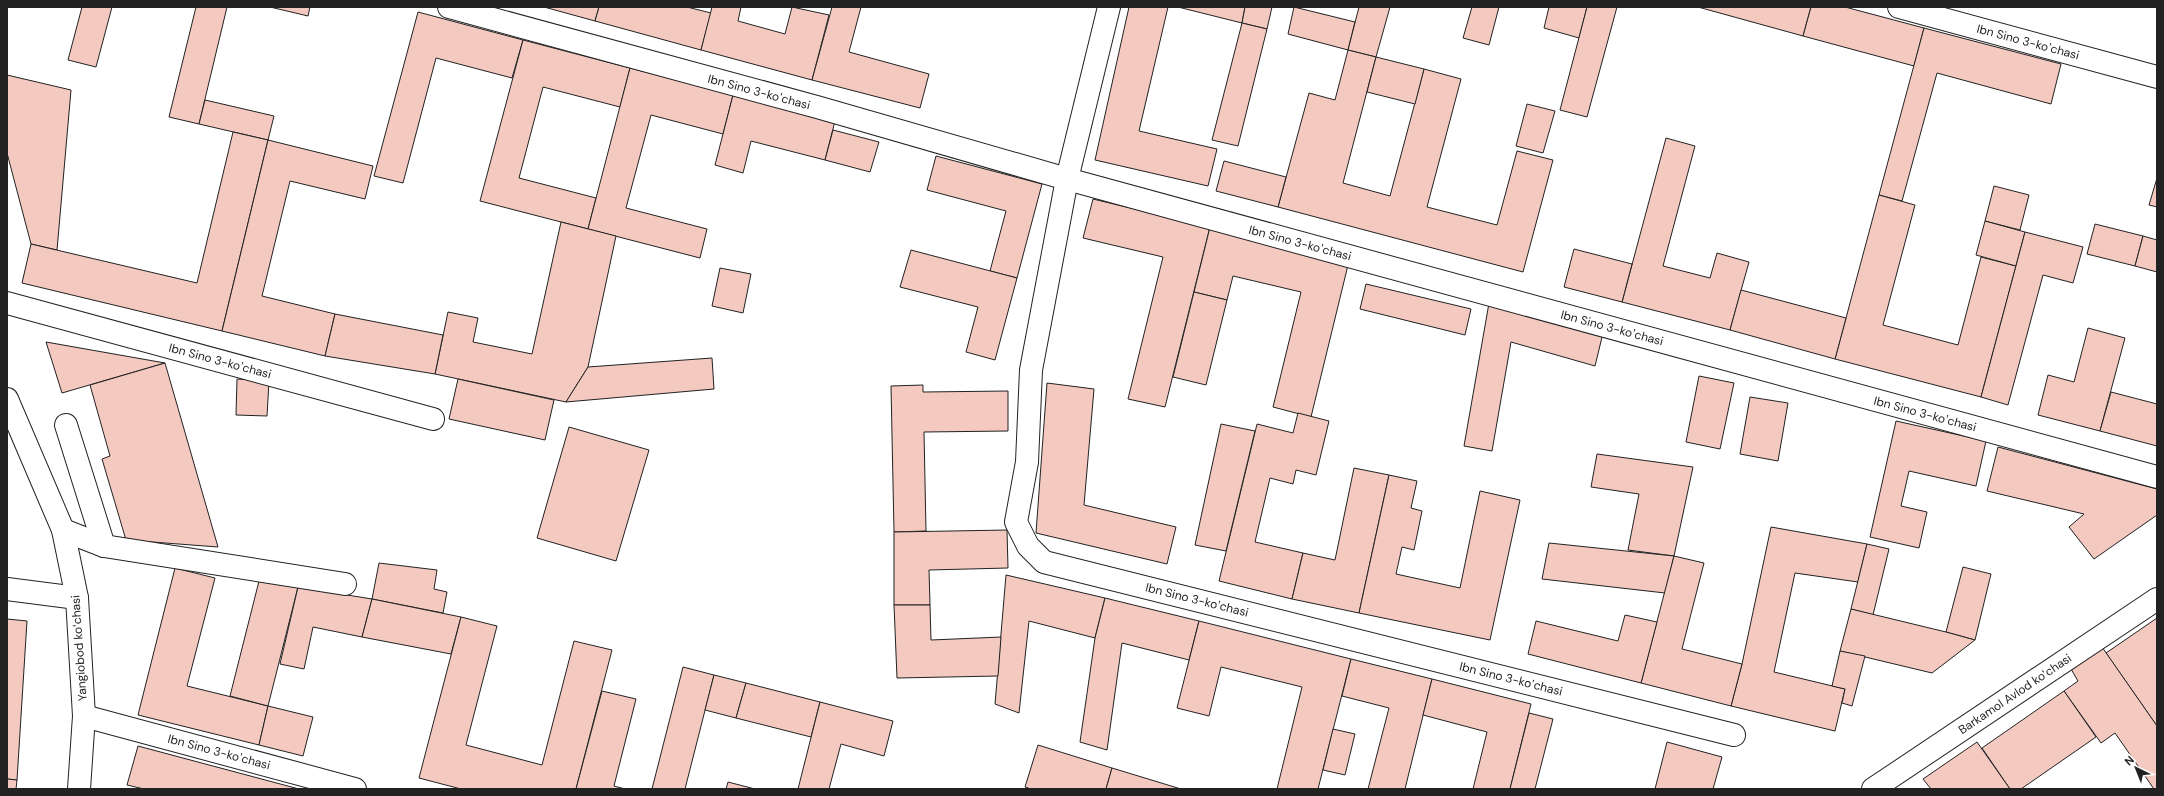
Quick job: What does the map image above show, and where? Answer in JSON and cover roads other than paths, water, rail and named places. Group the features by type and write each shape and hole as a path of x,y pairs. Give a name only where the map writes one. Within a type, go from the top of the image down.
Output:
{"street":[{"name":"Ibn Sino 3-koʼchasi","path":"449,7 824,110 1067,179 2157,477"},
{"name":"Ibn Sino 3-koʼchasi","path":"1109,7 1067,179 1031,370 1026,462 1016,522 1028,546 1044,562 1734,735"},
{"name":"Ibn Sino 3-koʼchasi","path":"1899,7 2157,77"},
{"name":"Ibn Sino 3-koʼchasi","path":"7,303 433,419"},
{"name":"Yangiobod koʻchasi","path":"7,399 63,530 77,598 84,716 79,789"},
{"path":"66,425 104,546"},
{"path":"63,530 104,546 345,584"},
{"path":"7,589 77,598"},
{"name":"Barkamol Avlod koʻchasi","path":"1873,789 2157,599"},
{"name":"Ibn Sino 3-koʼchasi","path":"84,716 356,789"}]}
